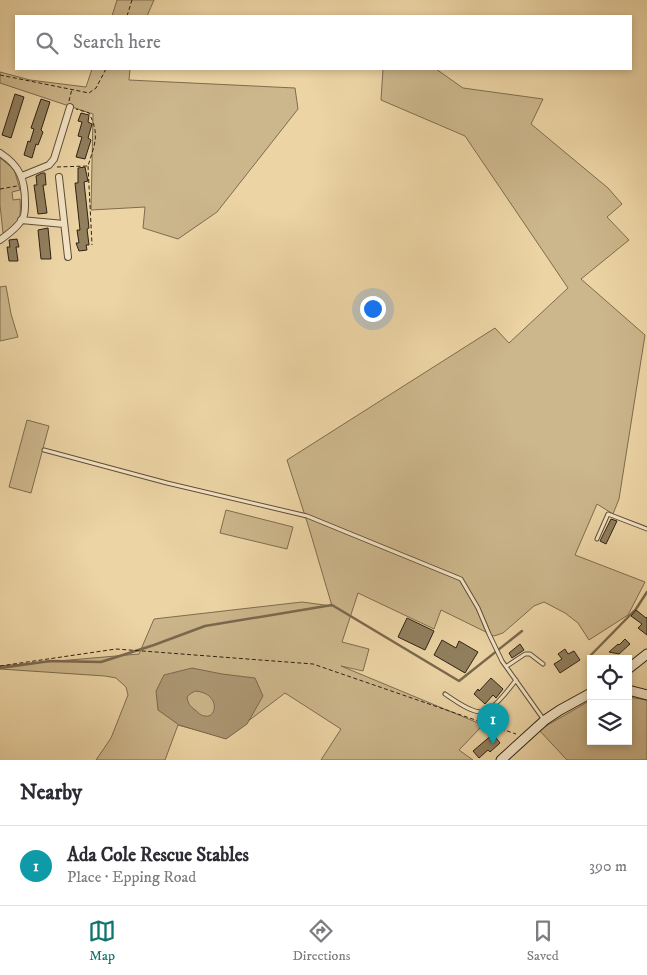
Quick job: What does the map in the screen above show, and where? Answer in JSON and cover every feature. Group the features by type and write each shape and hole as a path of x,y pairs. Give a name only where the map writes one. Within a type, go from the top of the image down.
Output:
{"main road":[{"path":"632,666 647,654"},
{"path":"632,691 647,695"},
{"path":"502,760 545,720 587,695"}],"street":[{"path":"22,176 49,165 54,159 69,106"},
{"path":"0,153 10,160 22,176 24,185 24,216 15,228 0,240"},
{"path":"59,177 68,257"},
{"path":"21,220 64,224"}],"lane":[{"path":"44,450 167,483 307,516 461,579 478,608 488,634 507,666 545,720"},
{"path":"597,539 608,514 647,529"},
{"path":"507,666 528,653 544,664"},
{"path":"445,694 472,710 485,712 491,708 516,680"}],"path":[{"path":"127,15 132,0"},
{"path":"0,75 89,93 96,88 105,70"},
{"path":"69,106 72,89"},
{"path":"82,110 89,113 94,123 97,139 88,166 92,245"},
{"path":"49,165 68,168 88,166"},
{"path":"0,189 24,185"},
{"path":"0,666 116,650 313,664 525,738"}],"shaded area":[{"path":"117,0 154,0 147,15 112,15"},
{"path":"92,70 130,70 129,80 295,88 298,109 217,212 178,239 143,228 145,207 91,210 93,114 0,83 0,72 30,80 86,87"},
{"path":"383,70 437,70 463,88 543,99 531,124 608,188 622,204 607,217 629,240 581,279 645,335 619,499 613,514 597,504 575,555 645,582 628,615 589,640 578,623 565,613 544,602 534,606 503,633 494,636 441,610 434,629 358,593 342,642 369,649 363,671 341,666 483,725 459,750 473,760 321,760 341,729 285,693 226,738 178,725 165,760 96,760 111,738 128,695 126,687 116,678 105,676 0,669 0,666 139,654 154,619 302,602 332,606 287,460 495,328 509,343 568,288 465,136 381,100"},
{"path":"0,158 14,169 20,190 12,192 13,200 20,199 19,220 13,227 3,233 0,205"},
{"path":"6,286 11,314 18,337 0,341 0,287"},
{"path":"27,420 49,426 31,493 9,487"},
{"path":"226,510 293,527 287,549 220,533"},
{"path":"192,668 255,678 263,696 247,724 226,739 179,725 158,710 156,691 164,675","holes":["195,691 203,693 213,701 214,710 209,716 200,714 191,706 187,699"]},
{"path":"632,698 647,700 647,760 567,760 539,730 587,702 587,745 632,745"}],"building":[{"path":"15,94 24,97 11,138 2,135"},
{"path":"41,99 50,102 41,130 43,132 38,145 36,144 32,158 24,155 34,129 31,128"},
{"path":"81,113 89,115 88,122 92,124 88,138 91,140 85,159 76,157 82,137 78,136 82,122 78,121"},
{"path":"85,167 88,181 84,182 89,245 86,245 87,250 79,251 76,243 79,243 77,230 80,230 75,183 78,183 78,168"},
{"path":"45,173 46,185 43,185 47,213 38,214 34,185 37,185 36,176"},
{"path":"48,228 51,259 41,259 38,230"},
{"path":"17,239 19,247 16,247 18,261 9,261 7,247 10,247 9,240"},
{"path":"611,519 617,521 606,544 600,541"},
{"path":"636,610 647,617 647,635 638,628 642,624 631,616"},
{"path":"407,618 434,631 425,650 398,637"},
{"path":"625,639 630,644 619,654 609,652 619,645"},
{"path":"442,640 456,648 459,641 478,652 465,673 434,655"},
{"path":"520,644 524,650 512,658 509,653"},
{"path":"565,649 568,654 574,651 580,660 560,673 554,664 562,659 558,654"},
{"path":"491,678 503,689 496,698 493,695 485,704 474,694"},
{"path":"493,734 500,743 490,752 488,750 479,758 473,751"}],"waterway":[{"path":"591,655 636,609 647,592"},
{"path":"0,668 50,661 101,662 205,626 332,605 459,681 522,631"}],"place":[{"name":"Ada Cole Rescue Stables","path":"493,744"}]}
